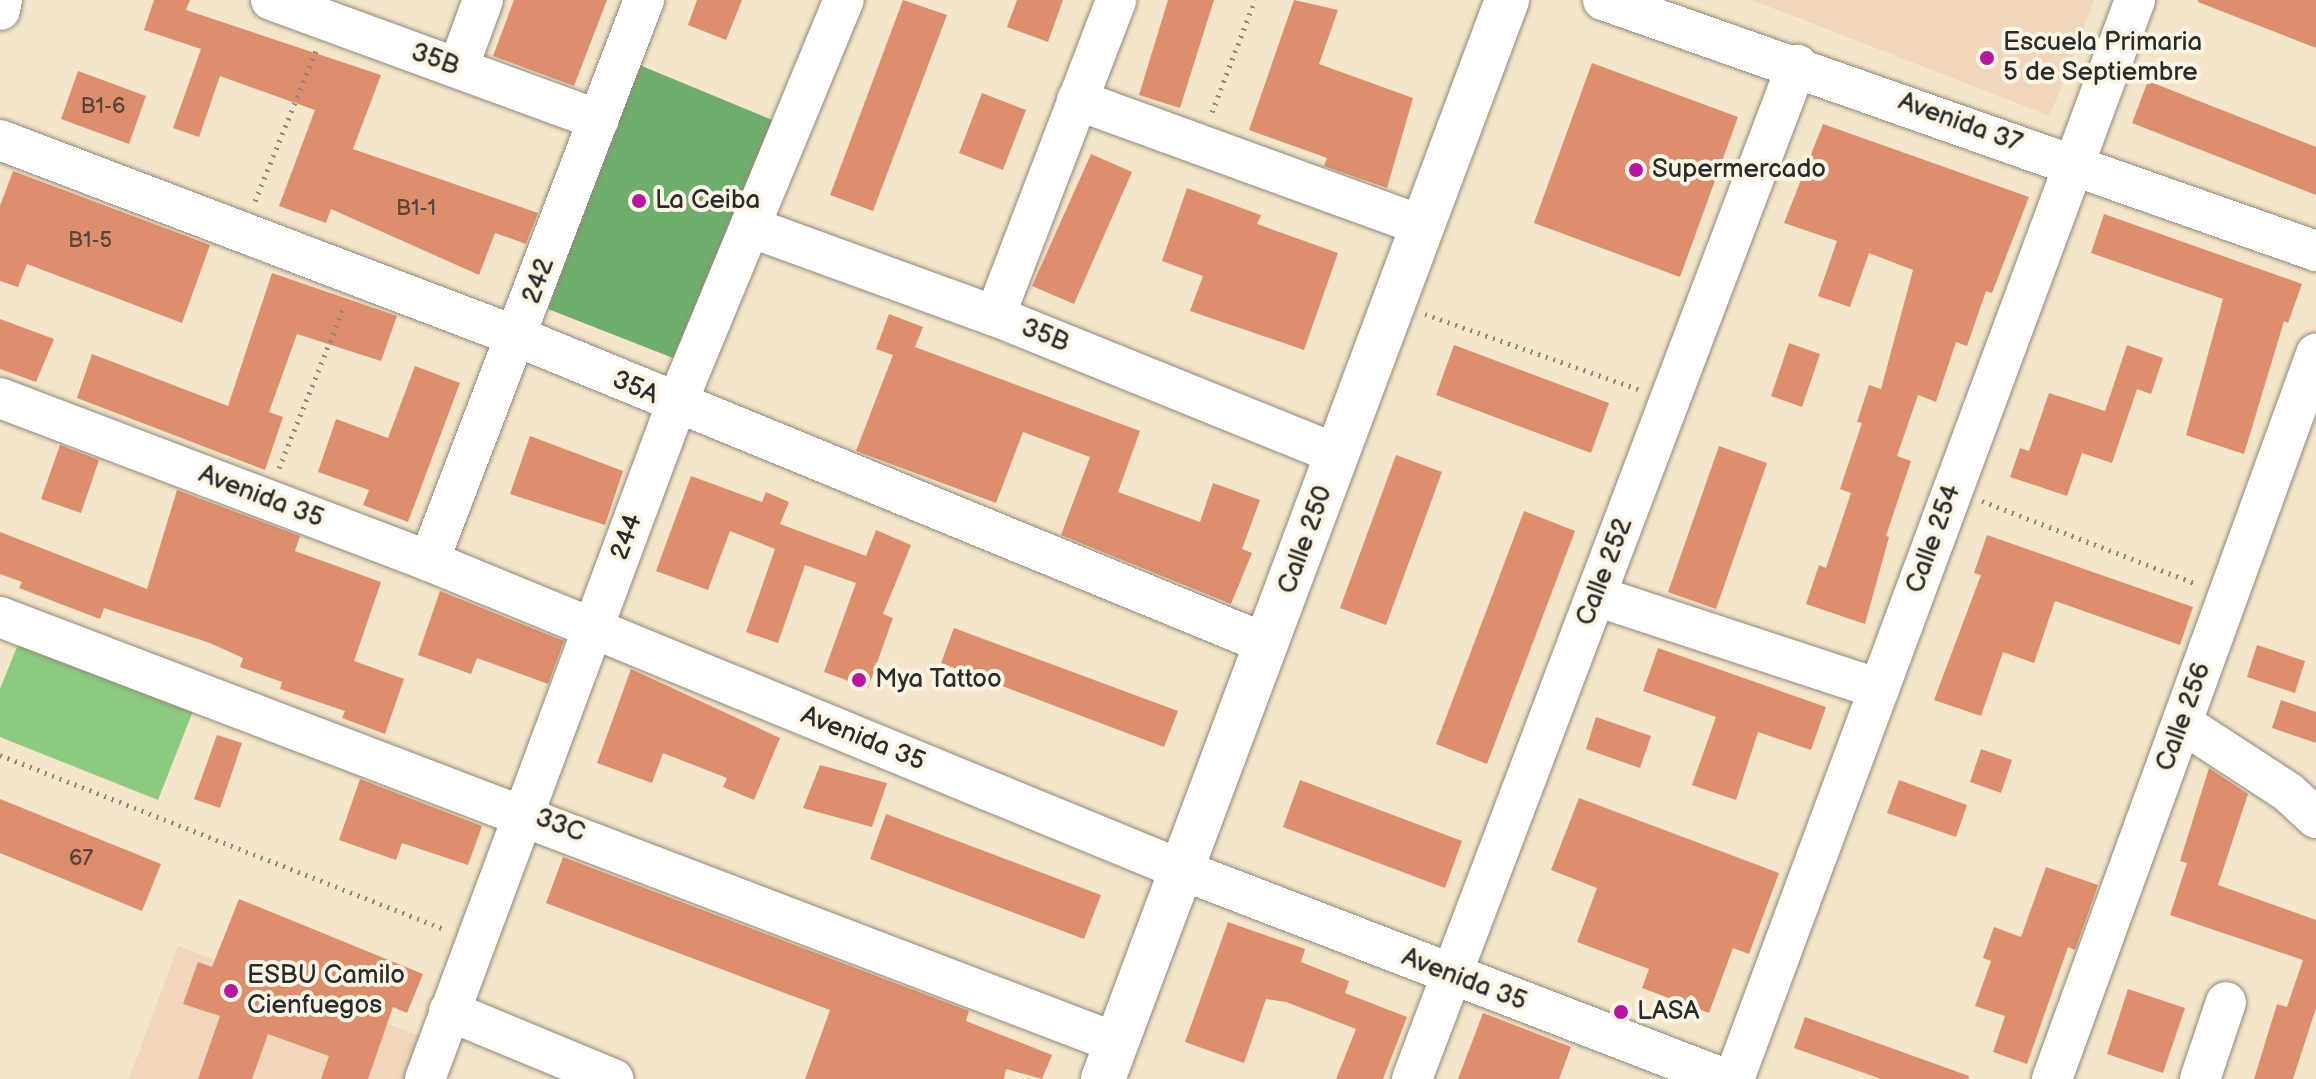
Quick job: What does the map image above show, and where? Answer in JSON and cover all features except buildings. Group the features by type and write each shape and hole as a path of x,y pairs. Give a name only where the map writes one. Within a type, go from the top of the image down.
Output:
{"main road":[{"name":"Calle 250","path":"1110,1061 1507,0"}],"street":[{"path":"0,10 2,0"},
{"name":"35B","path":"271,0 599,120"},
{"path":"458,68 483,0"},
{"name":"242","path":"429,561 518,337 644,0"},
{"name":"244","path":"425,1079 521,811 676,405 844,0"},
{"path":"995,316 1116,0"},
{"name":"Avenida 37","path":"1603,0 1797,65 2316,251"},
{"name":"Calle 254","path":"1734,1079 2135,0"},
{"name":"Calle 252","path":"1412,1079 1797,65"},
{"path":"1077,100 1198,147 1423,226"},
{"name":"35A","path":"0,140 518,337 676,405 1267,644"},
{"name":"35B","path":"750,227 995,316 1337,454"},
{"name":"Calle 256","path":"2052,1079 2316,354"},
{"name":"Avenida 35","path":"0,398 429,561 1182,870 1725,1079"},
{"path":"1596,596 1879,689"},
{"name":"33C","path":"0,617 521,811 1110,1061"},
{"path":"2182,723 2288,792 2316,818"},
{"path":"2200,1079 2226,1002"},
{"path":"449,1011 613,1079"}],"path":[{"path":"1198,147 1255,0"},
{"path":"243,232 328,21"},
{"path":"267,499 356,275"},
{"path":"1394,303 1670,400"},
{"path":"1953,489 2228,596"},
{"path":"0,755 474,941"}],"shaded area":[{"name":"Escuela Primaria 5 de Septiembre","path":"1752,0 2094,0 2050,116"},
{"name":"ESBU Camilo Cienfuegos","path":"178,946 423,1037 407,1079 129,1079"}],"green space":[{"path":"637,64 775,121 673,358 548,309"},
{"path":"19,642 193,711 158,800 0,737 0,689"}],"place":[{"name":"Escuela Primaria 5 de Septiembre","path":"1987,58"},
{"name":"Supermercado","path":"1636,170"},
{"name":"La Ceiba","path":"639,201"},
{"name":"Mya Tattoo","path":"859,680"},
{"name":"ESBU Camilo Cienfuegos","path":"231,991"},
{"name":"LASA","path":"1621,1012"}]}
